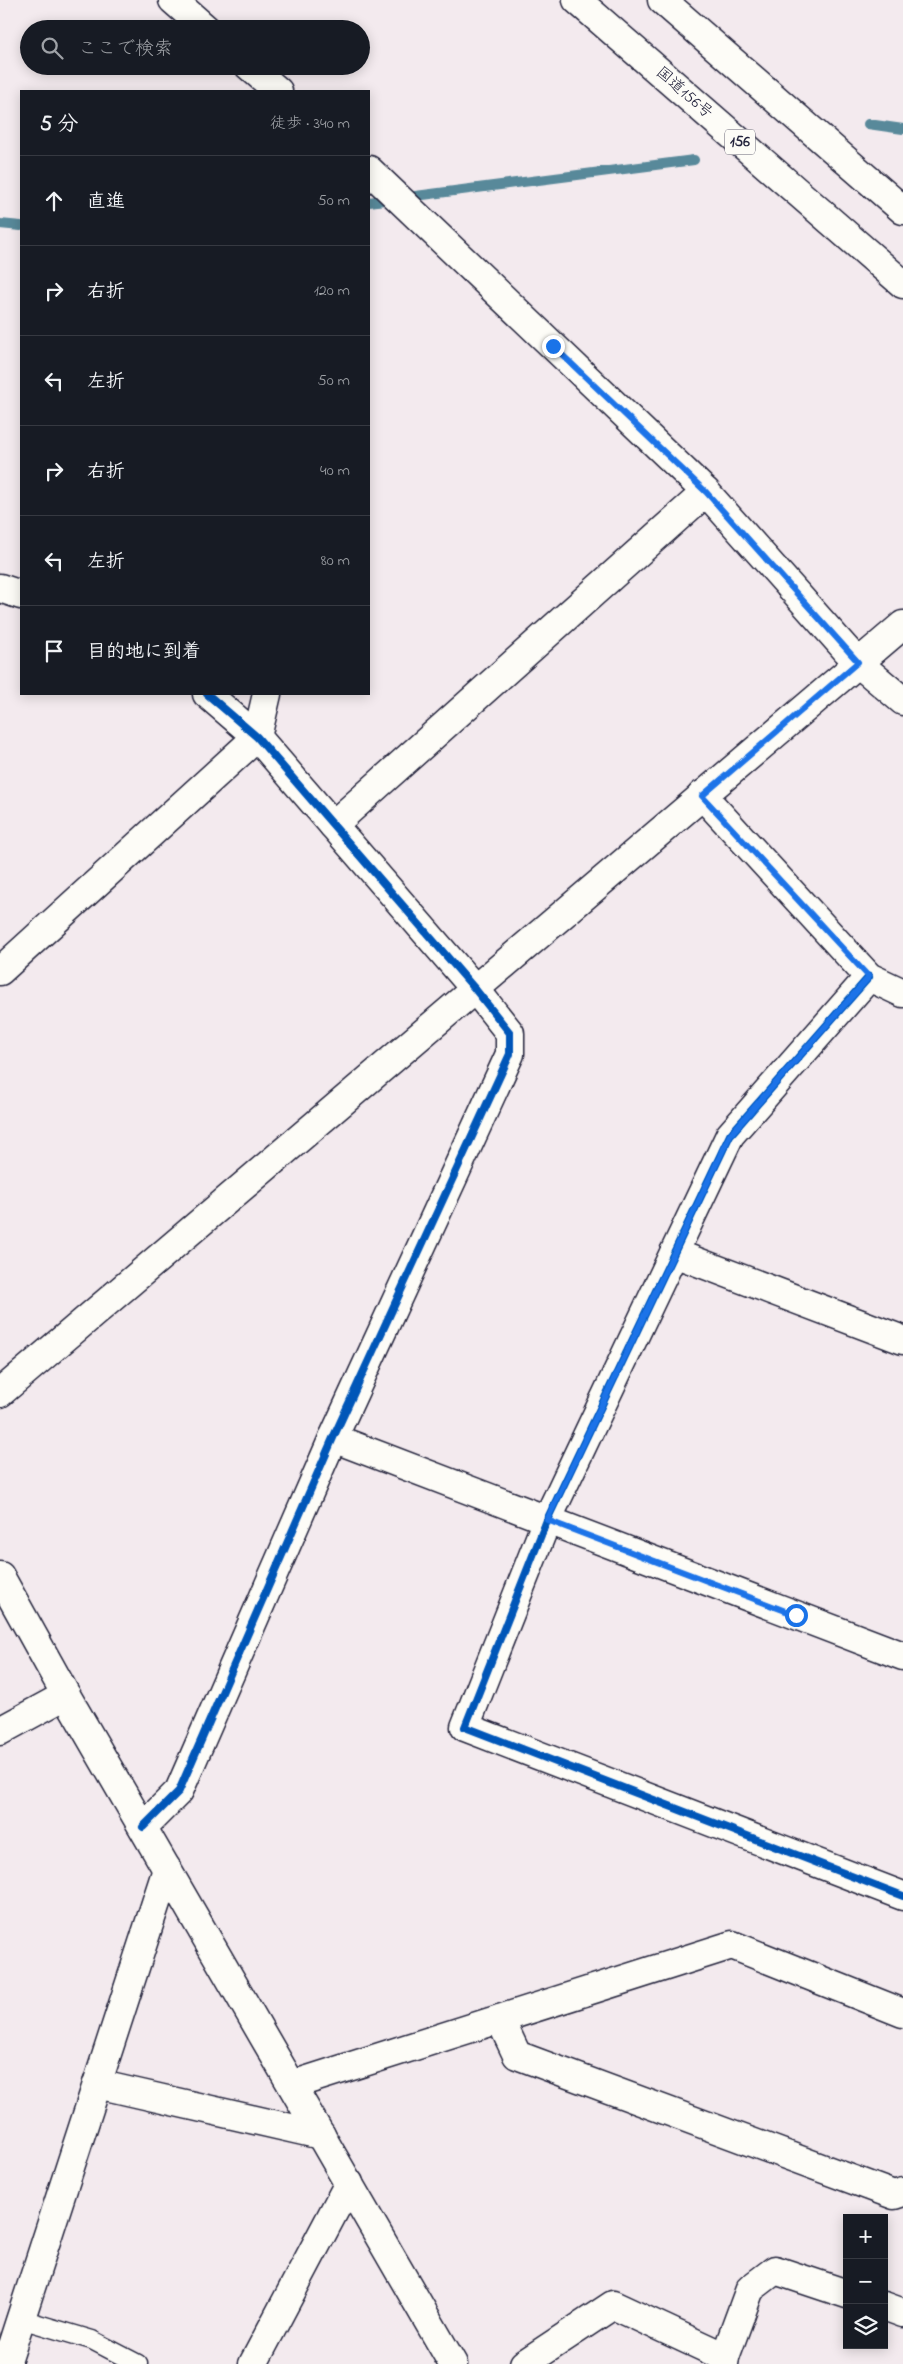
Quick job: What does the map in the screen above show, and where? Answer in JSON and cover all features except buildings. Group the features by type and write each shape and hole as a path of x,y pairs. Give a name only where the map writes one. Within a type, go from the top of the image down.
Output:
{"main road":[{"path":"173,0 196,20"},
{"name":"国道156号","path":"578,0 903,284"},
{"path":"662,0 903,210"},
{"path":"259,75 277,90"},
{"path":"370,171 706,492 858,662 903,701"},
{"path":"332,825 706,492"},
{"path":"0,588 20,595"},
{"path":"0,1393 903,624"},
{"path":"143,1827 178,1791 333,1438 510,1054 510,1033 475,989 257,738 209,695"},
{"path":"0,971 257,738 267,695"},
{"path":"702,796 869,977 903,993"},
{"path":"869,977 730,1135 547,1520 465,1728 903,1896"},
{"path":"674,1253 903,1340"},
{"path":"333,1438 903,1656"},
{"path":"0,1576 66,1695 453,2364"},
{"path":"0,1731 66,1695"},
{"path":"6,2364 167,1869"},
{"path":"292,2085 732,1945 903,2013"},
{"path":"500,2019 517,2054 894,2195 903,2192"},
{"path":"97,2084 321,2135"},
{"path":"254,2364 348,2182"},
{"path":"524,2364 613,2305 724,2360 750,2289 775,2270 843,2293"},
{"path":"888,2307 903,2313"}],"lane":[{"path":"21,2319 92,2340 138,2364"}],"waterway":[{"path":"868,124 903,129"},
{"path":"370,202 694,160"},
{"path":"0,224 20,226"}],"cycle path":[{"path":"143,1827 179,1791 333,1438 510,1054 510,1033 475,989 257,737 208,695"},
{"path":"869,977 730,1135 547,1520 465,1727 903,1896"}],"route":[{"path":"553,346 706,492 858,662 702,796 869,977 730,1135 547,1520 796,1615"}]}
